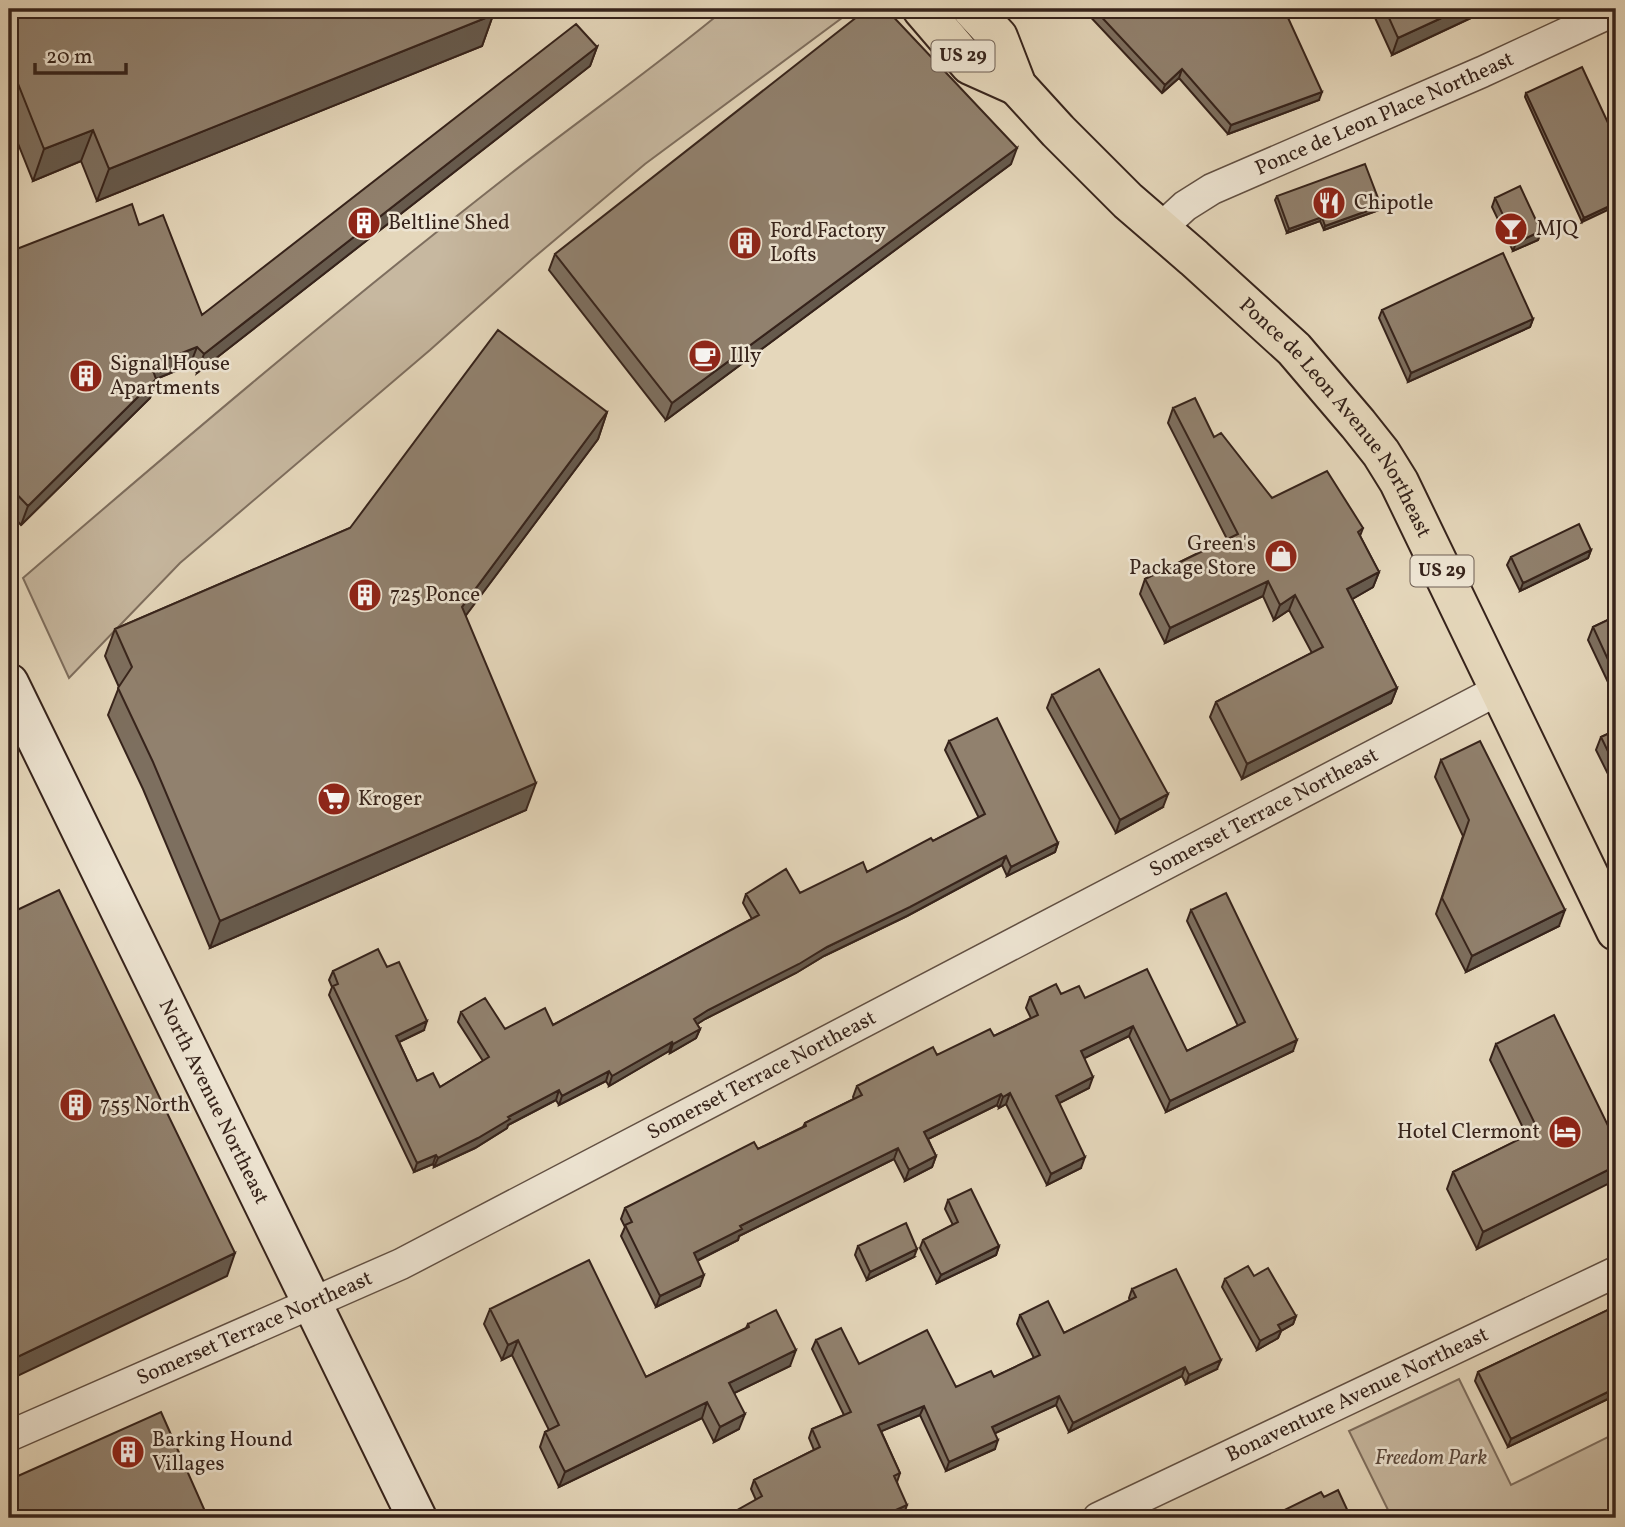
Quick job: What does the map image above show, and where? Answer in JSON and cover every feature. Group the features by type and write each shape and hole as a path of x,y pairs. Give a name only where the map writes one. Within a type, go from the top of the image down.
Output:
{"highway":[{"name":"Ponce de Leon Avenue Northeast","path":"922,9 970,65 1017,86"},
{"name":"Ponce de Leon Avenue Northeast","path":"972,9 998,37 1017,86 1090,166 1294,349 1381,453 1399,482 1616,931"}],"main road":[{"name":"North Avenue Northeast","path":"9,683 417,1518"}],"street":[{"name":"Ponce de Leon Place Northeast","path":"1160,229 1185,206 1212,189 1482,72 1616,10"},
{"name":"Somerset Terrace Northeast","path":"9,1436 414,1258 1500,689"},
{"name":"Bonaventure Avenue Northeast","path":"1098,1518 1616,1272"}],"green space":[{"path":"725,9 854,9 645,164 531,260 430,350 180,563 69,678 23,578 368,287"},
{"name":"Freedom Park","path":"1459,1379 1511,1485 1616,1433 1616,1518 1392,1518 1349,1431"}],"building":[{"path":"9,9 491,9 493,15 109,169 93,130 44,149 9,61"},
{"name":"Ford Factory Lofts","path":"867,9 886,9 1017,148 672,403 555,254"},
{"path":"1094,9 1284,9 1322,92 1231,125 1182,69 1165,85"},
{"path":"1385,9 1461,9 1398,38"},
{"name":"Signal House Apartments","path":"576,24 597,47 204,354 197,347 151,365 156,379 28,506 9,486 9,252 132,204 139,225 163,215 202,315"},
{"path":"1582,67 1616,140 1616,203 1584,218 1526,93"},
{"path":"1365,164 1381,206 1325,226 1322,217 1289,229 1277,196"},
{"path":"1520,186 1541,231 1516,243 1495,198"},
{"path":"1503,253 1533,319 1411,373 1382,310"},
{"path":"498,330 607,412 462,607 536,783 220,921 153,762 118,688 132,667 115,629 350,528"},
{"path":"1195,398 1214,437 1221,433 1272,498 1327,471 1363,528 1358,532 1379,572 1347,589 1397,688 1247,764 1216,702 1323,647 1295,595 1280,605 1268,581 1170,628 1145,579 1238,534 1173,408"},
{"path":"1579,524 1591,550 1523,583 1511,557"},
{"path":"1616,616 1616,677 1593,627"},
{"path":"1099,669 1168,794 1120,820 1052,695"},
{"path":"997,718 1058,843 1011,867 1006,856 708,1010 694,1019 700,1029 612,1076 609,1071 562,1096 559,1090 508,1117 510,1119 478,1138 438,1158 436,1155 417,1163 333,986 338,984 333,971 378,949 387,967 399,962 427,1021 396,1036 417,1081 433,1073 440,1087 489,1057 461,1012 485,998 505,1029 545,1008 553,1025 759,915 746,894 786,869 800,893 863,862 867,872 931,838 933,841 985,814 949,741"},
{"path":"1616,730 1616,768 1601,737"},
{"path":"1480,741 1565,910 1472,956 1442,898 1469,820 1441,760"},
{"name":"755 North","path":"59,890 235,1253 9,1361 9,907 15,911"},
{"path":"1226,893 1297,1040 1170,1101 1133,1026 1081,1051 1093,1077 1056,1096 1085,1157 1051,1174 1010,1093 1003,1097 1001,1094 924,1132 936,1156 909,1170 898,1148 740,1226 742,1229 694,1253 704,1275 660,1296 625,1225 632,1222 625,1208 754,1142 758,1149 806,1126 805,1123 862,1095 857,1086 933,1047 937,1055 990,1029 994,1036 1038,1015 1030,997 1056,984 1061,994 1079,986 1085,998 1147,969 1187,1051 1245,1022 1191,910"},
{"path":"1554,1015 1616,1142 1616,1166 1483,1232 1453,1172 1538,1130 1496,1044"},
{"path":"971,1189 999,1246 941,1275 923,1240 958,1222 948,1200"},
{"path":"906,1223 917,1249 870,1272 858,1246"},
{"path":"589,1260 646,1377 749,1327 748,1324 776,1310 796,1350 729,1383 745,1414 720,1427 707,1402 565,1472 545,1432 559,1425 518,1340 508,1345 490,1309"},
{"path":"1248,1266 1254,1276 1268,1268 1296,1316 1278,1325 1281,1330 1260,1341 1225,1279"},
{"path":"1176,1269 1221,1360 1189,1375 1185,1367 1073,1423 1059,1396 992,1427 998,1440 949,1462 924,1406 878,1425 900,1473 894,1476 907,1505 878,1518 723,1518 762,1496 754,1480 820,1447 812,1429 851,1412 816,1340 841,1328 859,1364 927,1330 956,1387 991,1371 994,1377 1040,1355 1020,1315 1048,1301 1064,1333 1136,1297 1132,1289"},
{"path":"1616,1306 1616,1388 1511,1439 1478,1372"},
{"name":"Barking Hound Villages","path":"161,1412 208,1518 9,1518 9,1480"},
{"path":"1338,1490 1351,1518 1268,1518 1321,1492 1324,1497"}],"place":[{"name":"Chipotle","path":"1329,203"},
{"name":"Beltline Shed","path":"364,223"},
{"name":"MJQ","path":"1511,229"},
{"name":"Ford Factory Lofts","path":"745,243"},
{"name":"Illy","path":"705,356"},
{"name":"Signal House Apartments","path":"86,376"},
{"name":"Green's Package Store","path":"1281,556"},
{"name":"725 Ponce","path":"365,595"},
{"name":"Kroger","path":"334,799"},
{"name":"755 North","path":"76,1105"},
{"name":"Hotel Clermont","path":"1565,1132"},
{"name":"Barking Hound Villages","path":"128,1452"}]}
